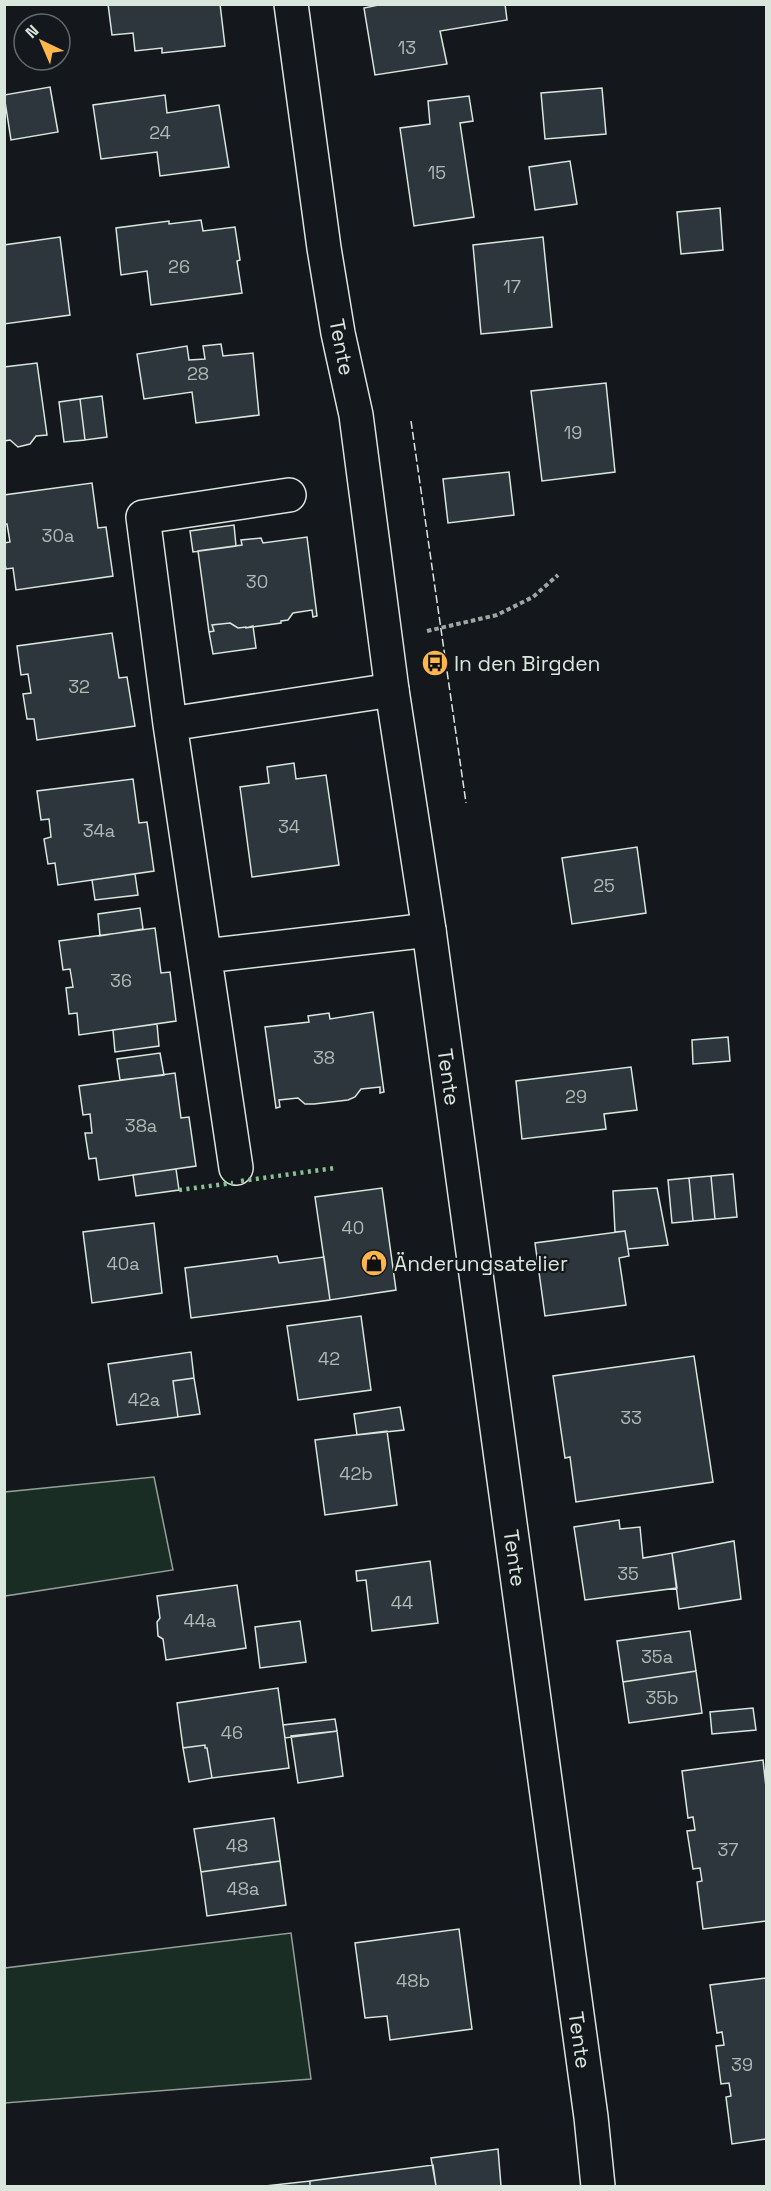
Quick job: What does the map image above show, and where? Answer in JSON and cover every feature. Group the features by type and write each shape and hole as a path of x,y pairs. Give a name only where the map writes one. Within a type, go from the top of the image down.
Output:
{"main road":[{"name":"Tente","path":"291,4 324,248 338,333 356,415 392,690 429,930 591,2117 598,2187"},
{"path":"236,1168 170,724 143,517 289,495"},
{"path":"170,724 392,690"},
{"path":"205,956 429,930"}],"path":[{"path":"385,638 497,615 533,597 558,575"}],"green space":[{"path":"154,1477 173,1570 5,1596 5,1492"},
{"path":"291,1933 311,2079 5,2103 5,1968"}],"building":[{"path":"108,4 220,4 225,46 162,53 162,48 135,51 133,33 112,35"},
{"path":"383,4 505,4 507,20 440,31 447,64 375,75 364,8"},
{"path":"50,87 58,132 11,140 4,95"},
{"path":"602,88 606,134 545,139 541,93"},
{"path":"165,95 167,113 219,105 229,167 160,176 157,152 101,159 93,105"},
{"path":"469,96 473,121 460,123 474,217 414,226 400,128 430,124 428,101"},
{"path":"570,161 577,204 535,210 529,167"},
{"path":"720,208 723,250 681,254 677,212"},
{"path":"201,220 203,231 235,227 242,293 151,305 147,271 121,275 116,228 169,221 169,224"},
{"path":"60,237 70,315 4,324 4,245"},
{"path":"543,237 552,327 481,334 473,245"},
{"path":"221,344 223,356 253,353 259,415 196,423 192,392 144,399 137,354 187,346 189,360 205,359 203,346"},
{"path":"37,363 47,435 36,436 30,444 18,447 10,440 4,441 4,367"},
{"path":"606,383 615,472 542,481 531,391"},
{"path":"102,396 107,437 85,440 80,399"},
{"path":"80,399 85,440 64,442 59,402"},
{"path":"509,472 514,515 448,523 443,479"},
{"path":"92,483 98,528 106,527 113,576 16,590 13,568 6,569 4,559 4,543 10,542 7,524 4,524 4,495"},
{"path":"234,525 236,546 193,552 190,531"},
{"path":"307,537 317,616 313,617 312,610 293,613 288,620 281,621 281,623 246,628 238,628 230,623 212,625 214,631 209,632 198,551 242,545 241,540 261,538 263,543"},
{"path":"230,623 238,628 253,626 256,648 213,654 209,632 214,631 212,625"},
{"path":"112,633 119,678 127,677 135,726 37,740 34,719 27,719 23,694 31,693 28,674 21,675 17,646"},
{"path":"294,763 296,779 326,775 339,865 252,877 240,787 269,783 267,767"},
{"path":"133,779 139,823 147,822 154,871 58,885 55,863 48,864 44,839 51,837 49,819 41,820 37,791"},
{"path":"637,847 646,913 572,924 562,858"},
{"path":"135,874 138,895 95,900 92,880"},
{"path":"140,908 143,929 100,936 98,914"},
{"path":"155,928 161,973 170,972 176,1021 79,1035 77,1013 69,1014 66,988 73,987 70,969 63,970 59,941"},
{"path":"373,1012 384,1092 380,1093 380,1087 361,1089 355,1097 348,1100 314,1104 305,1104 298,1098 279,1100 280,1107 276,1108 265,1027 309,1022 308,1016 329,1013 330,1019"},
{"path":"157,1024 159,1046 115,1052 113,1030"},
{"path":"728,1037 730,1061 693,1064 692,1040"},
{"path":"160,1053 164,1075 120,1080 117,1059"},
{"path":"631,1067 637,1110 604,1114 606,1129 522,1139 516,1081"},
{"path":"175,1073 181,1118 189,1117 196,1166 99,1180 96,1158 89,1159 85,1133 92,1133 90,1114 83,1115 79,1086"},
{"path":"176,1169 179,1190 136,1196 133,1175"},
{"path":"733,1174 737,1217 715,1219 711,1176"},
{"path":"711,1176 715,1219 693,1221 689,1178"},
{"path":"689,1178 693,1221 672,1223 668,1180"},
{"path":"382,1188 396,1290 330,1300 315,1197"},
{"path":"657,1188 668,1245 628,1249 625,1231 615,1232 613,1191"},
{"path":"154,1223 162,1293 92,1303 83,1232"},
{"path":"625,1231 629,1256 619,1258 626,1305 545,1316 535,1243"},
{"path":"277,1256 279,1263 324,1257 330,1300 191,1318 185,1268"},
{"path":"361,1316 371,1390 298,1400 287,1326"},
{"path":"191,1352 194,1378 173,1381 178,1417 117,1425 108,1364"},
{"path":"694,1356 713,1482 576,1502 570,1457 565,1458 553,1376"},
{"path":"194,1378 200,1414 178,1417 173,1381"},
{"path":"400,1407 404,1430 357,1435 354,1414"},
{"path":"387,1431 397,1505 325,1515 315,1440"},
{"path":"619,1520 620,1529 640,1527 643,1558 672,1553 677,1588 585,1600 574,1527"},
{"path":"734,1541 741,1599 679,1609 672,1553"},
{"path":"430,1561 438,1623 372,1631 366,1580 357,1581 356,1571"},
{"path":"237,1585 246,1648 166,1660 163,1639 158,1636 157,1622 160,1618 157,1596"},
{"path":"300,1621 306,1662 260,1668 255,1627"},
{"path":"690,1631 696,1671 623,1682 617,1641"},
{"path":"696,1671 702,1713 629,1723 623,1682"},
{"path":"278,1688 289,1768 212,1778 205,1745 183,1748 177,1703"},
{"path":"753,1708 756,1730 712,1734 710,1712"},
{"path":"335,1719 337,1731 285,1738 283,1725"},
{"path":"337,1731 343,1776 298,1783 291,1736"},
{"path":"205,1745 212,1778 189,1782 183,1748"},
{"path":"763,1760 766,1787 766,1921 703,1929 697,1882 702,1881 700,1868 693,1869 687,1831 695,1830 693,1817 688,1818 682,1771"},
{"path":"274,1818 280,1861 201,1872 194,1829"},
{"path":"280,1861 286,1905 207,1916 201,1872"},
{"path":"459,1929 472,2029 390,2040 387,2016 365,2018 355,1943"},
{"path":"766,1978 766,2139 732,2144 726,2097 731,2096 729,2083 721,2084 716,2046 724,2045 722,2032 717,2033 710,1985"},
{"path":"498,2149 501,2186 436,2186 431,2158"},
{"path":"433,2165 436,2186 310,2186 310,2181"},
{"path":"310,2181 310,2186 265,2186"}],"hedge":[{"path":"241,1181 335,1168"},
{"path":"179,1190 233,1183"}],"fence":[{"path":"411,421 466,803"}],"place":[{"name":"In den Birgden","path":"435,663"},
{"name":"Änderungsatelier","path":"374,1263"}]}
